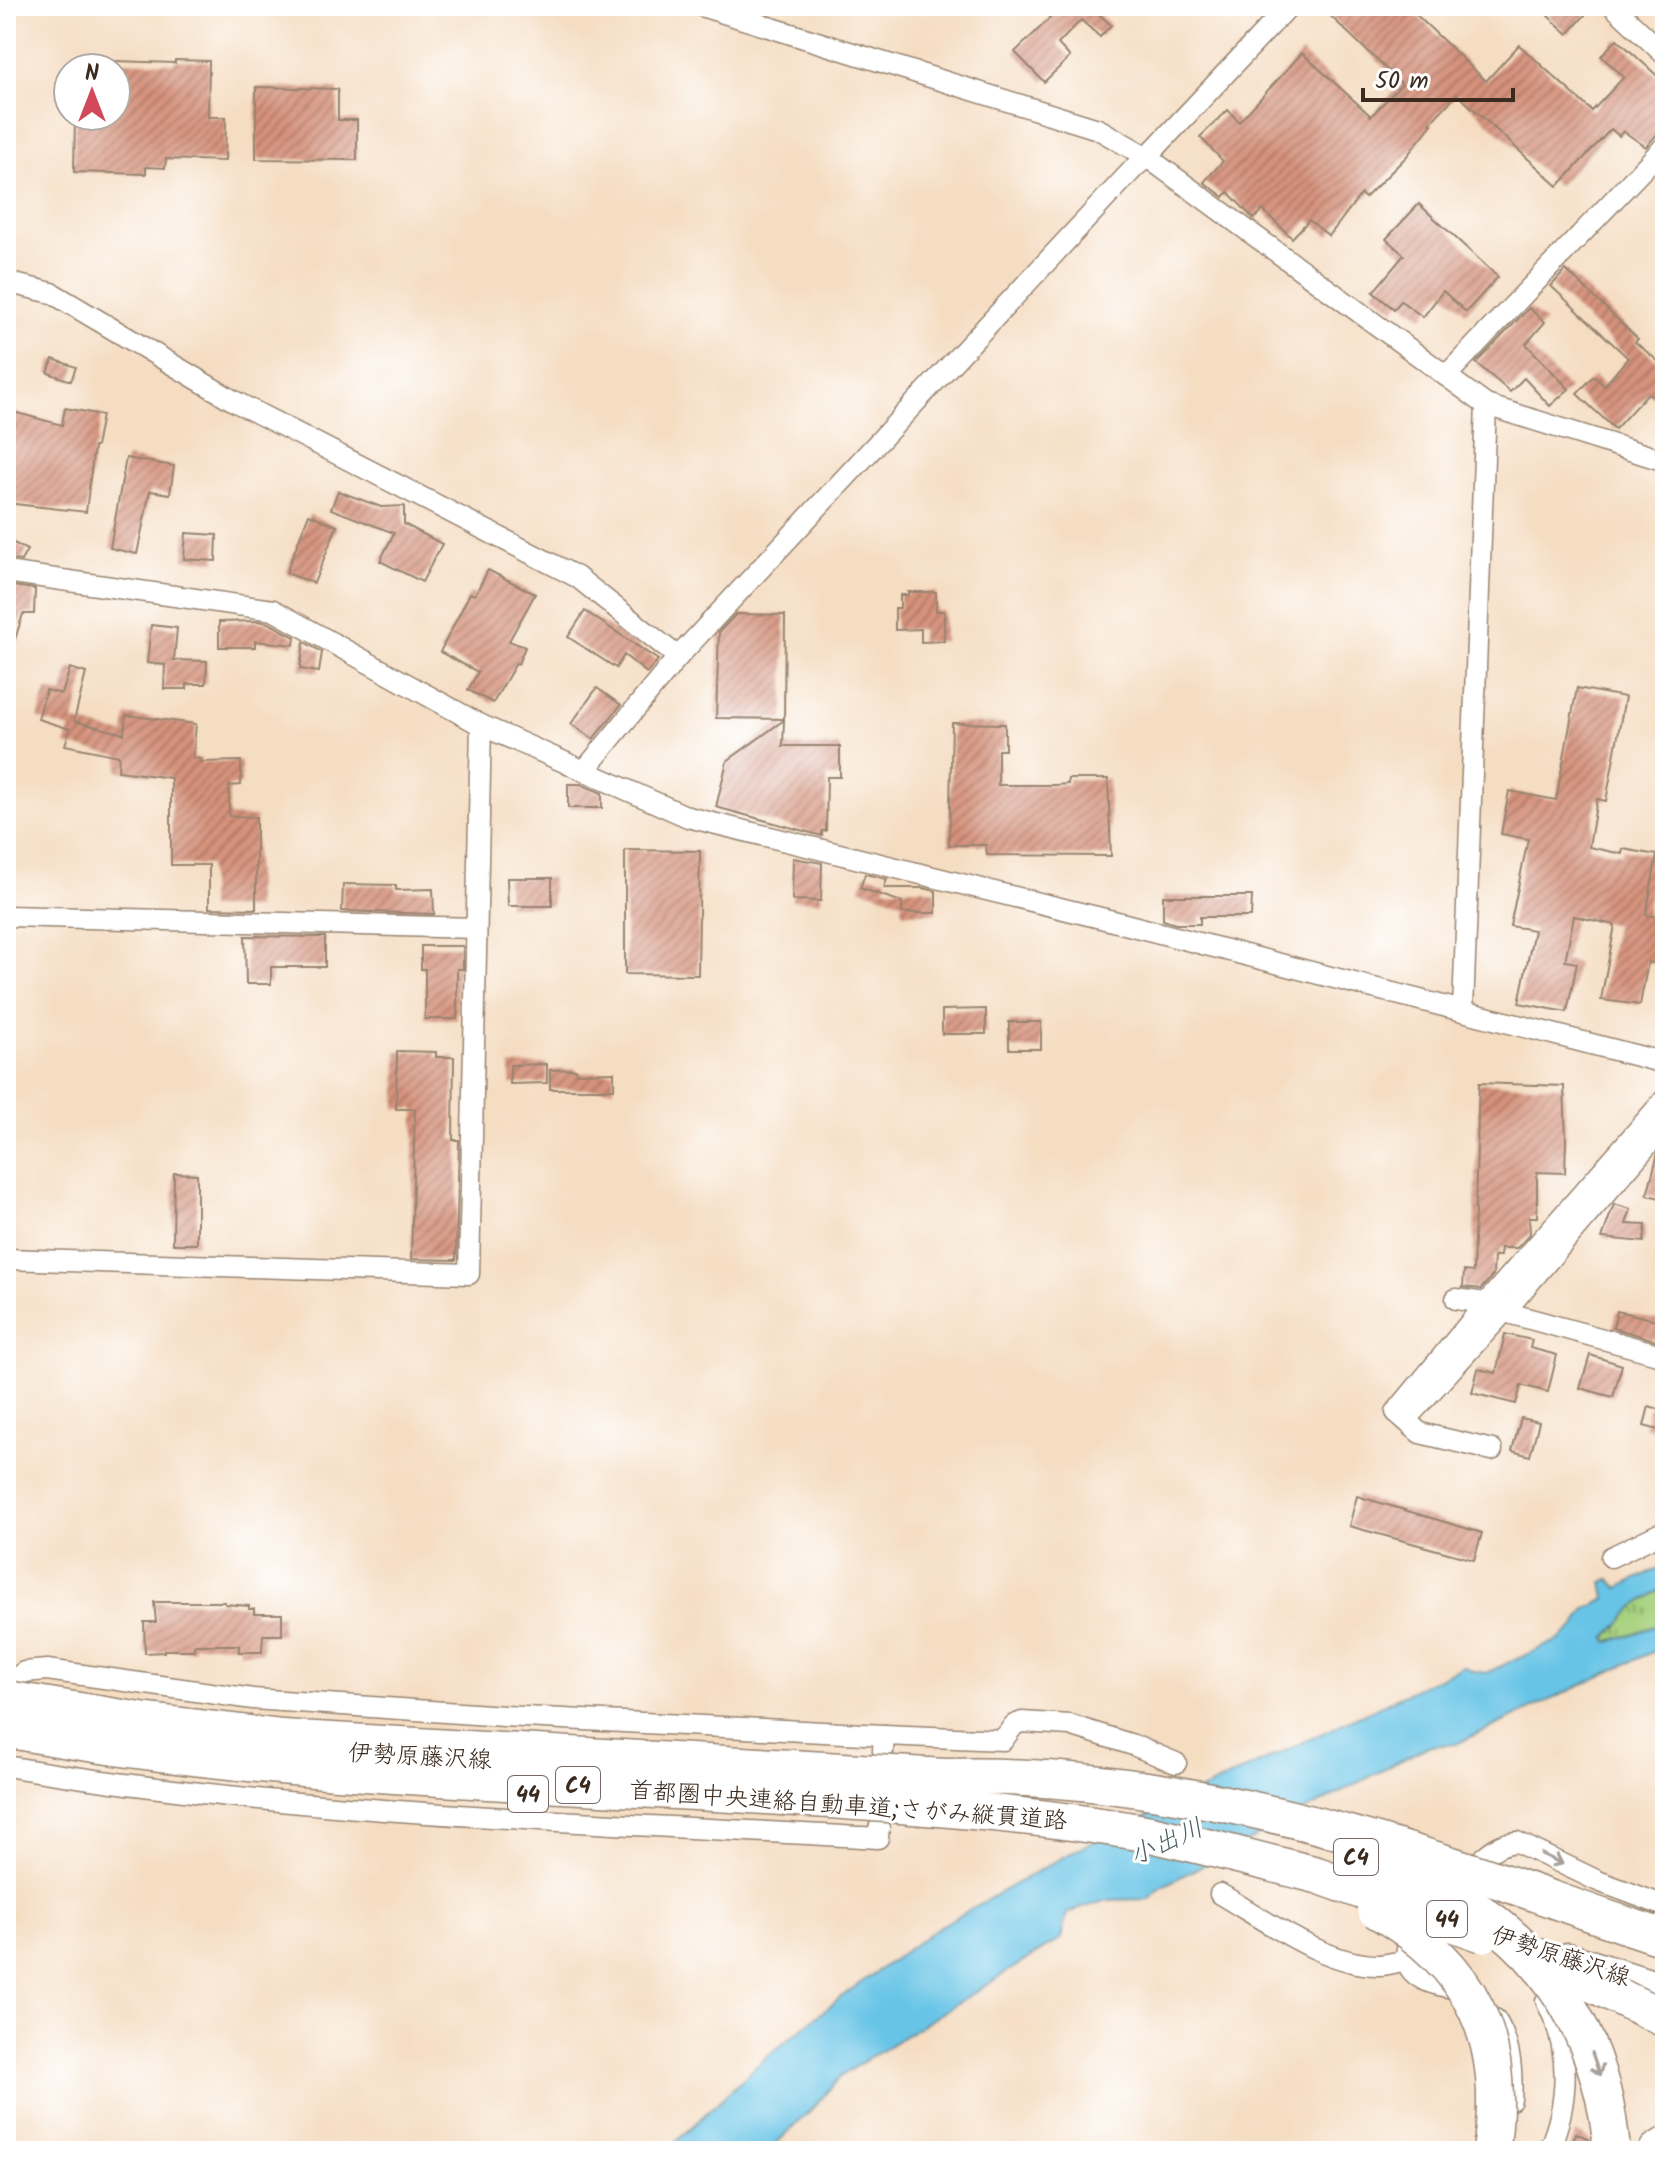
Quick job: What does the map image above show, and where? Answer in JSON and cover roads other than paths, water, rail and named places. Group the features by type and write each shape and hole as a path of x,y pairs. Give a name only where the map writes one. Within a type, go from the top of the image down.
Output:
{"highway":[{"name":"首都圏中央連絡自動車道;さがみ縦貫道路","path":"6,1699 141,1721 282,1738 945,1777"},
{"name":"首都圏中央連絡自動車道;さがみ縦貫道路","path":"6,1729 221,1761 338,1771 977,1810 1107,1826 1217,1856"},
{"name":"C4","path":"945,1777 1032,1777 1120,1787 1318,1825 1460,1867 1665,1938"},
{"name":"C4","path":"945,1777 991,1787 1151,1807 1255,1828 1388,1866 1444,1891 1492,1920 1552,1980 1573,2014 1597,2066 1606,2100 1612,2151"},
{"name":"C4","path":"1217,1856 1317,1875 1418,1909 1539,1957 1665,2019"},
{"name":"C4","path":"1217,1856 1373,1907 1401,1923 1451,1968 1480,2017 1495,2067 1496,2116 1491,2151"},
{"path":"1657,2151 1665,2146"}],"main road":[{"name":"伊勢原藤沢線","path":"6,1709 122,1729 272,1747 1124,1799 1310,1834 1414,1862 1626,1935 1665,1945"},
{"name":"伊勢原藤沢線","path":"6,1737 124,1759 340,1783 942,1818 1053,1831 1217,1856 1380,1899 1665,1989"}],"street":[{"path":"701,6 1098,129 1147,157 1486,405 1665,461"},
{"path":"584,771 678,657 1289,6"},
{"path":"1613,6 1665,55"},
{"path":"1446,376 1665,146"},
{"path":"6,282 52,293 234,401 577,577 678,657"},
{"path":"1463,1010 1486,405"},
{"path":"6,572 273,610 481,725 688,817 1665,1063"},
{"path":"6,1259 469,1274 481,725"},
{"path":"6,916 476,928"},
{"path":"1495,1307 1665,1099"},
{"path":"1492,1450 1420,1433 1396,1412 1665,1125"},
{"path":"1456,1299 1495,1307 1665,1356"},
{"path":"1611,1557 1665,1531"},
{"path":"6,1687 24,1672 47,1670 253,1699 884,1743 1003,1740 1014,1725 1022,1722 1070,1725 1133,1745 1176,1763"},
{"path":"6,1766 104,1783 374,1809 878,1838 879,1828"},
{"path":"1483,1858 1494,1848 1517,1842 1598,1881 1665,1906"},
{"path":"1220,1894 1257,1905 1314,1948 1358,1962 1381,1965 1407,1952 1409,1970 1416,1978 1459,1989 1482,2006 1497,2021 1512,2063 1512,2095 1504,2151"},
{"path":"1472,1927 1515,1962 1531,1980 1556,2020 1563,2052 1565,2088 1560,2120 1548,2151"},
{"path":"1626,1935 1665,1927"}],"water":[{"name":"小出川","path":"1665,1565 1665,1587 1635,1606 1606,1639 1609,1642 1665,1623 1665,1646 1456,1744 1428,1746 1161,1887 1149,1899 1107,1900 1067,1913 1061,1938 841,2076 768,2151 666,2151 762,2061 841,1997 937,1928 1074,1851 1464,1666 1486,1673 1559,1640 1573,1629 1585,1610 1606,1599 1603,1582 1610,1579 1618,1588"}]}
